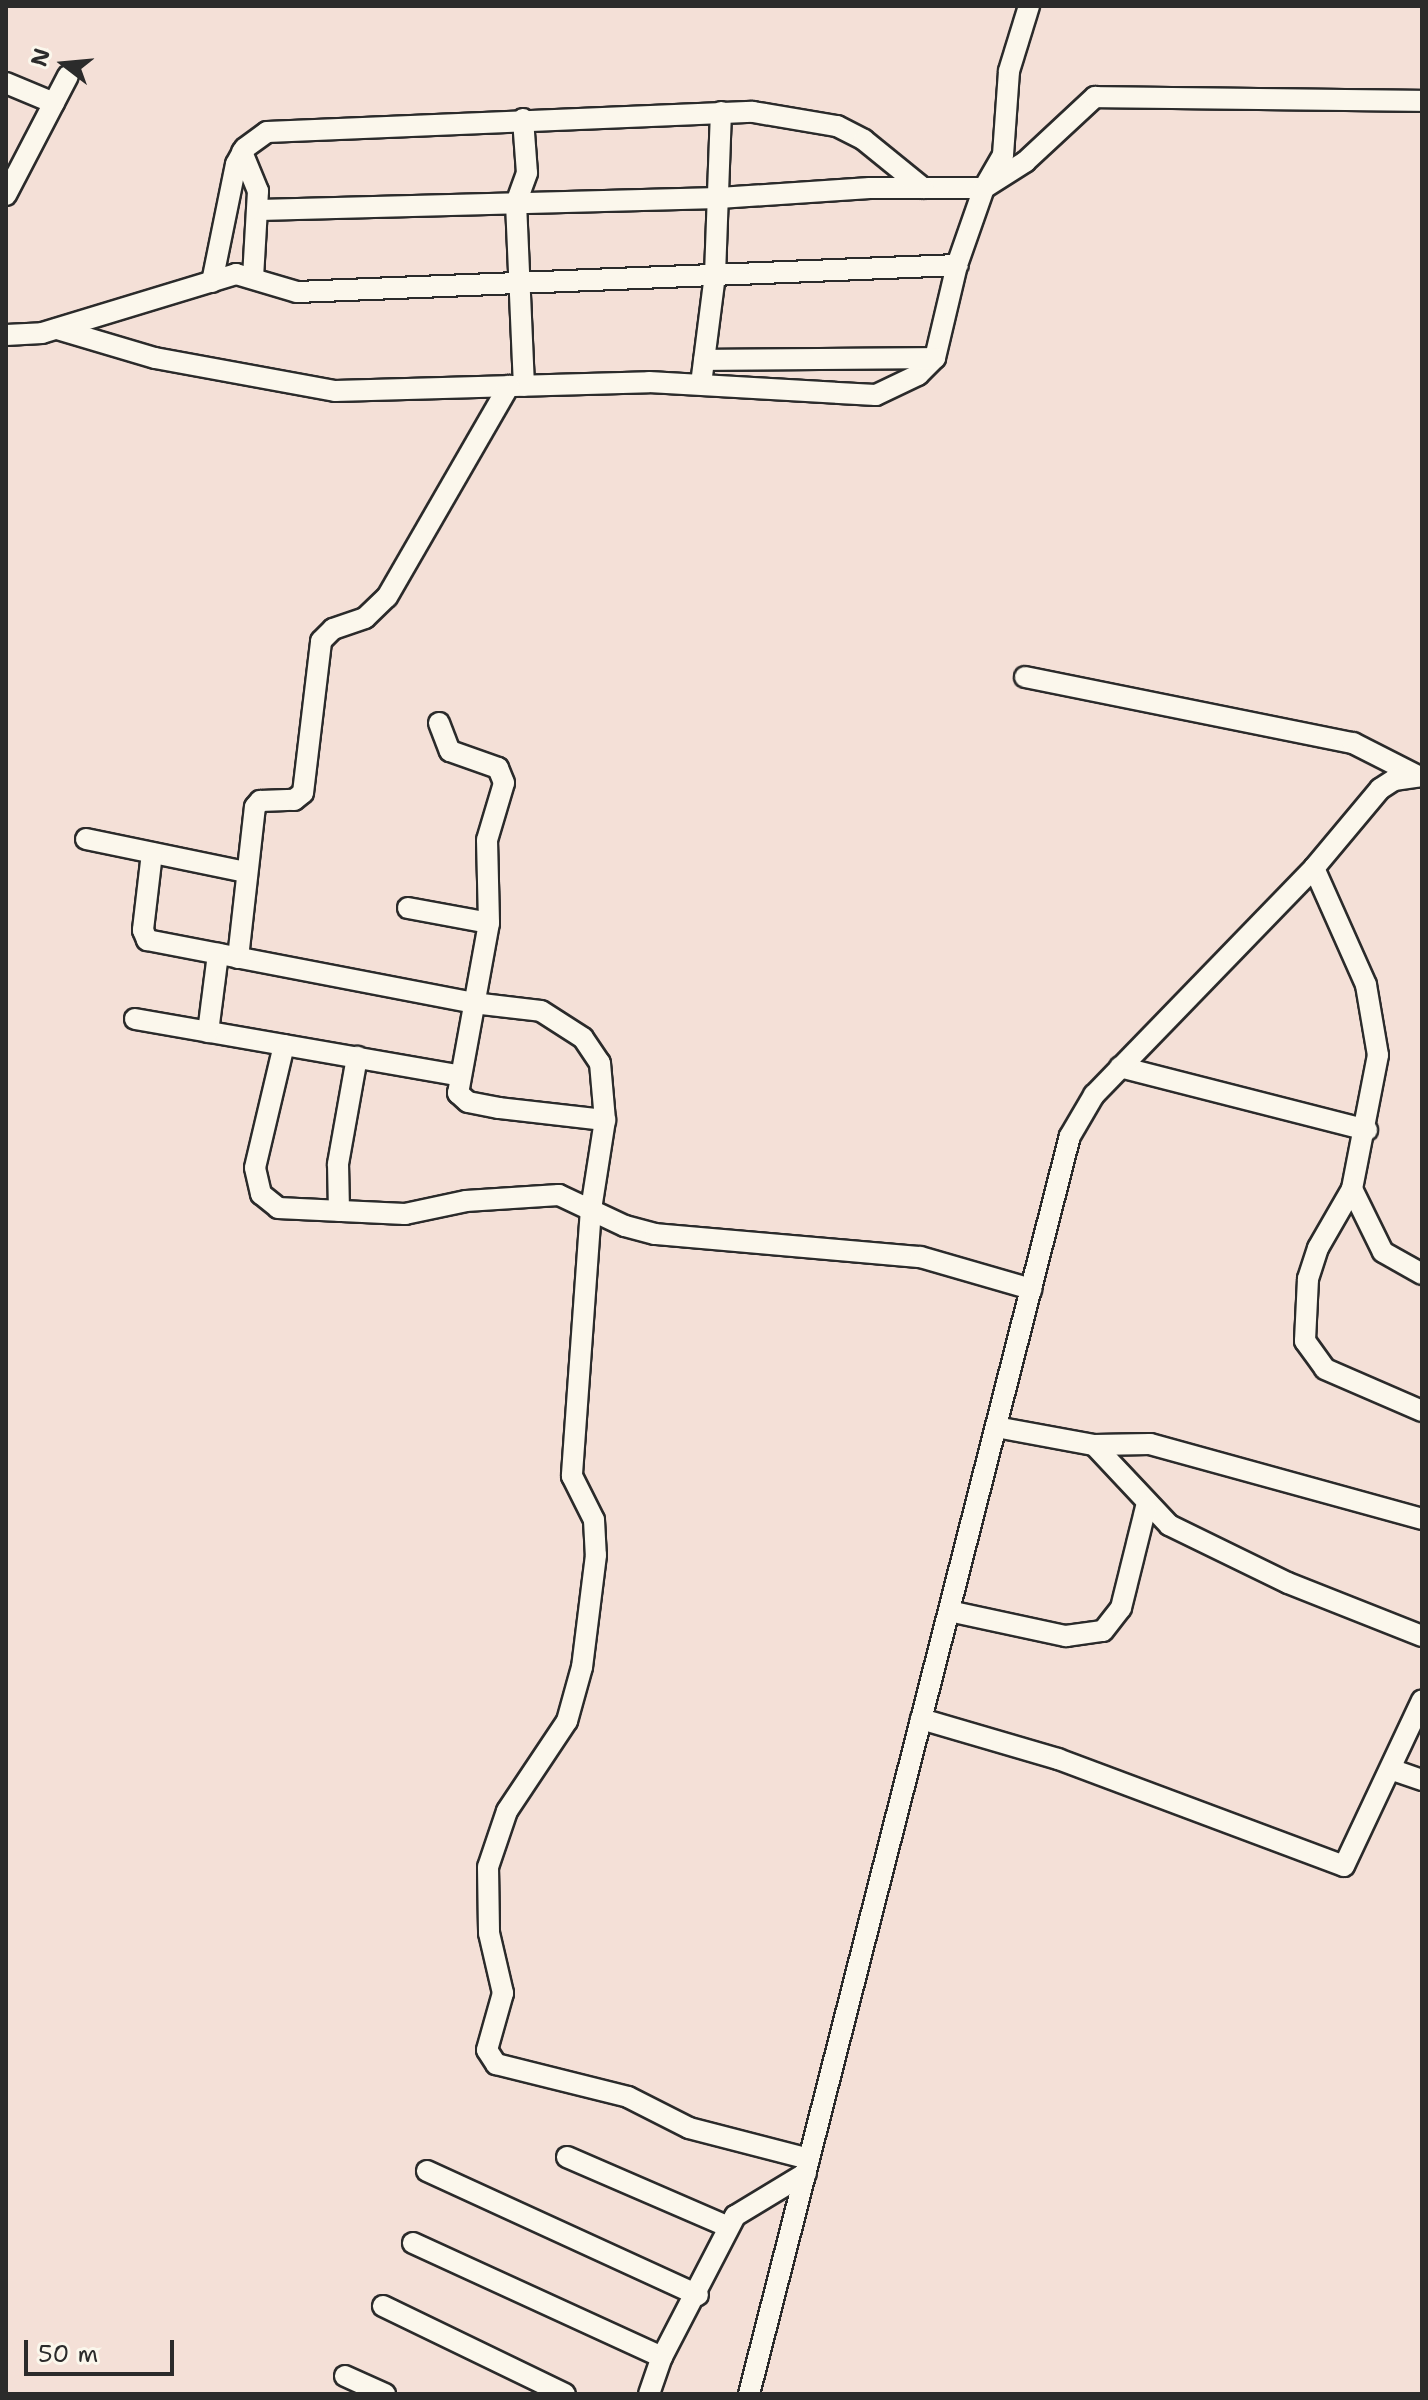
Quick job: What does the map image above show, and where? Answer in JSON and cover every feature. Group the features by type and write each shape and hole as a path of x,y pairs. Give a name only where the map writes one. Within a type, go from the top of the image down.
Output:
{"street":[{"path":"57,329 155,358 335,391 701,384 876,395 918,375 935,358 957,265 984,188 1003,155 1009,71 1029,6"},
{"path":"9,182 68,76"},
{"path":"6,83 54,103"},
{"path":"259,210 984,188 1025,162 1095,97 1422,101"},
{"path":"212,282 230,183 242,152 267,132 721,112 804,117 837,126 864,140 923,188"},
{"path":"701,384 715,275 721,112"},
{"path":"208,1032 246,872 256,803 294,800 306,784 312,697 324,636 365,618 387,597 517,386 516,203 527,173 523,119"},
{"path":"242,152 257,182 259,210 253,278"},
{"path":"6,335 57,329 236,274 297,292 518,280 957,265"},
{"path":"704,360 935,358"},
{"path":"1025,677 1353,743 1420,776"},
{"path":"439,723 450,751 490,764 503,776 487,840 489,923 457,1075 458,1093 468,1102 605,1120"},
{"path":"749,2394 1070,1136 1094,1095 1314,868 1380,789 1394,780 1420,776"},
{"path":"86,839 246,872"},
{"path":"152,853 144,937 473,1003 541,1011 583,1038 600,1063 605,1120 591,1209 572,1476 594,1520 596,1555 582,1667 567,1721 507,1811 488,1867 489,1933 503,1993 487,2050 489,2060 628,2097 689,2128 808,2166"},
{"path":"1314,868 1366,985 1376,1019 1378,1055 1367,1130 1352,1189 1318,1248 1308,1279 1305,1341 1325,1369 1422,1411"},
{"path":"408,908 489,923"},
{"path":"135,1019 457,1075"},
{"path":"284,1045 255,1155 256,1182 261,1194 278,1208 405,1214 466,1201 559,1195 655,1234 920,1257 1031,1289"},
{"path":"339,1211 338,1164 357,1057"},
{"path":"1120,1067 1367,1130"},
{"path":"1352,1189 1383,1252 1422,1274"},
{"path":"996,1427 1094,1445 1150,1444 1422,1519"},
{"path":"1094,1445 1146,1507 1169,1525 1288,1583 1422,1636"},
{"path":"949,1611 1066,1636 1103,1631 1121,1608 1146,1507"},
{"path":"921,1719 1058,1759 1339,1866 1349,1861 1393,1770 1422,1700"},
{"path":"1393,1770 1422,1780"},
{"path":"567,2157 729,2227"},
{"path":"649,2394 662,2357 698,2295 738,2213 808,2166"},
{"path":"427,2171 698,2295"},
{"path":"413,2243 662,2357"},
{"path":"383,2306 565,2394"},
{"path":"345,2376 385,2394"}]}
